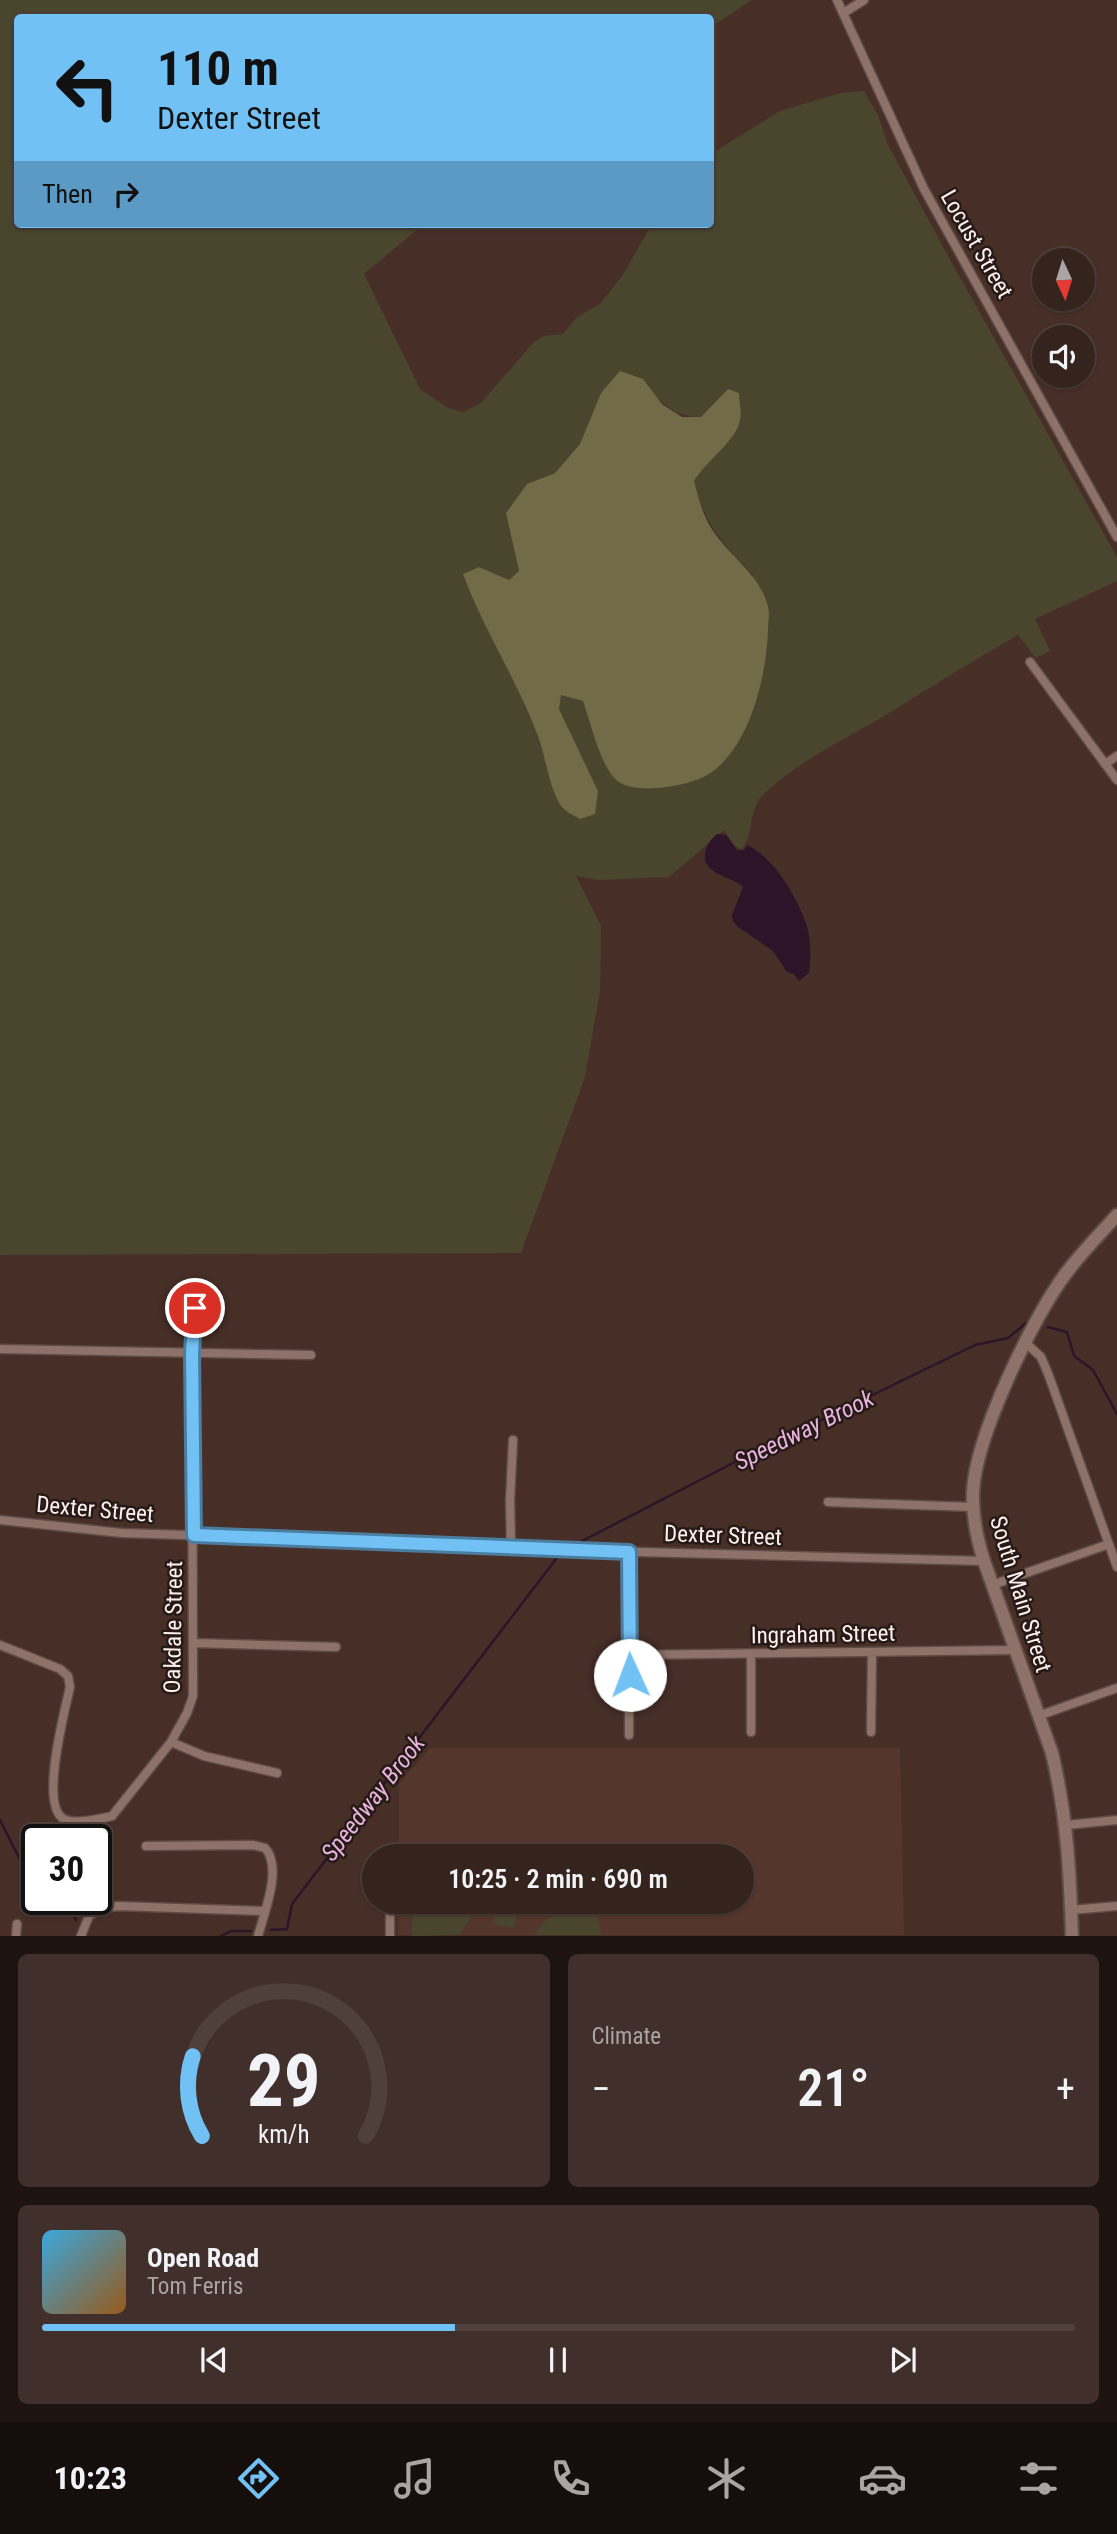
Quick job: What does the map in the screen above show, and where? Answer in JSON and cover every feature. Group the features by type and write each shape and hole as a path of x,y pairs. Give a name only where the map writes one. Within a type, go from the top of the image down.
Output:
{"main road":[{"name":"South Main Street","path":"1072,1936 1067,1825 1052,1754 984,1561 973,1507 974,1478 980,1452 1026,1343 1048,1299 1066,1273 1117,1215"}],"street":[{"name":"Locust Street","path":"837,0 845,12 919,179 1117,537"},
{"path":"845,12 864,0"},
{"path":"1030,662 1117,780"},
{"path":"1105,764 1117,756"},
{"name":"Oakdale Street","path":"0,1645 47,1663 68,1676 70,1687 54,1776 56,1811 62,1819 70,1821 112,1816 171,1742 193,1696 192,1353 195,1308"},
{"path":"1026,1343 1041,1357 1049,1376 1117,1567"},
{"path":"0,1349 311,1355"},
{"path":"511,1545 513,1440"},
{"path":"828,1502 973,1507"},
{"name":"Dexter Street","path":"0,1520 122,1533 511,1545 629,1552 984,1561"},
{"path":"992,1585 1109,1544"},
{"path":"629,1552 629,1735"},
{"path":"194,1643 335,1647"},
{"name":"Ingraham Street","path":"630,1655 872,1654 1015,1650"},
{"path":"751,1654 751,1732"},
{"path":"872,1654 872,1732"},
{"path":"1038,1716 1117,1688"},
{"path":"171,1742 204,1756 277,1773"},
{"path":"1067,1825 1117,1820"},
{"path":"146,1846 253,1845 265,1848 272,1863 272,1878 258,1936"},
{"path":"82,1936 89,1916 100,1909 121,1906 264,1911"},
{"path":"1071,1910 1117,1906"},
{"path":"390,1914 390,1936"},
{"path":"16,1936 17,1924"}],"shaded area":[{"path":"0,0 752,0 714,25 714,14 14,14 14,228 419,228 364,274 420,389 448,408 463,412 481,403 534,342 544,336 563,334 577,317 600,304 622,276 650,228 714,228 714,152 780,111 841,93 864,91 878,115 887,143 948,256 1117,557 1117,581 1035,619 1050,651 1036,658 1018,635 793,770 758,801 742,849 735,846 724,830 669,877 599,880 576,876 601,926 600,991 585,1077 521,1253 0,1255","holes":["643,379 673,411 701,417 728,389 728,441 704,465 694,481 709,522 732,553 753,575 593,728 583,701 561,694 559,709 598,791 563,808 549,774 538,734 498,646 479,567 509,580 519,571 506,513 527,484 555,473 580,444 601,393"]},
{"path":"620,371 643,379 663,405 682,417 701,417 728,389 739,393 741,414 738,428 694,481 708,523 753,577 764,596 769,612 767,647 760,688 745,730 735,748 707,775 682,784 642,788 619,782 602,757 583,701 561,695 559,709 598,791 595,814 580,819 564,809 558,800 528,711 463,574 479,567 509,580 519,571 506,513 527,484 555,473 580,444 601,393"},
{"path":"717,834 726,835 737,850 744,850 747,845 757,851 775,868 790,890 806,923 810,941 809,973 799,981 794,974 787,972 773,951 733,921 732,915 743,887 713,870 705,861 708,845"},
{"path":"430,1748 900,1748 904,1935 398,1935 399,1914 754,1914 754,1844 399,1844 399,1784"},
{"path":"413,1914 474,1914 459,1935 412,1936"},
{"path":"495,1914 517,1914 514,1928 493,1924"},
{"path":"597,1914 601,1935 535,1935 546,1920 553,1916"}],"waterway":[{"name":"Speedway Brook","path":"582,1541 735,1462 975,1345 1008,1338 1026,1323"},
{"name":"Speedway Brook","path":"1048,1327 1067,1332 1074,1356 1093,1370 1117,1414"},
{"name":"Speedway Brook","path":"271,1930 287,1929 292,1904 556,1559"},
{"name":"Speedway Brook","path":"0,1820 21,1861"},
{"name":"Speedway Brook","path":"74,1915 76,1920"},
{"name":"Speedway Brook","path":"221,1936 231,1931 251,1931"}],"route":[{"path":"195,1308 192,1353 194,1535 511,1545 629,1552 630,1675"}]}
